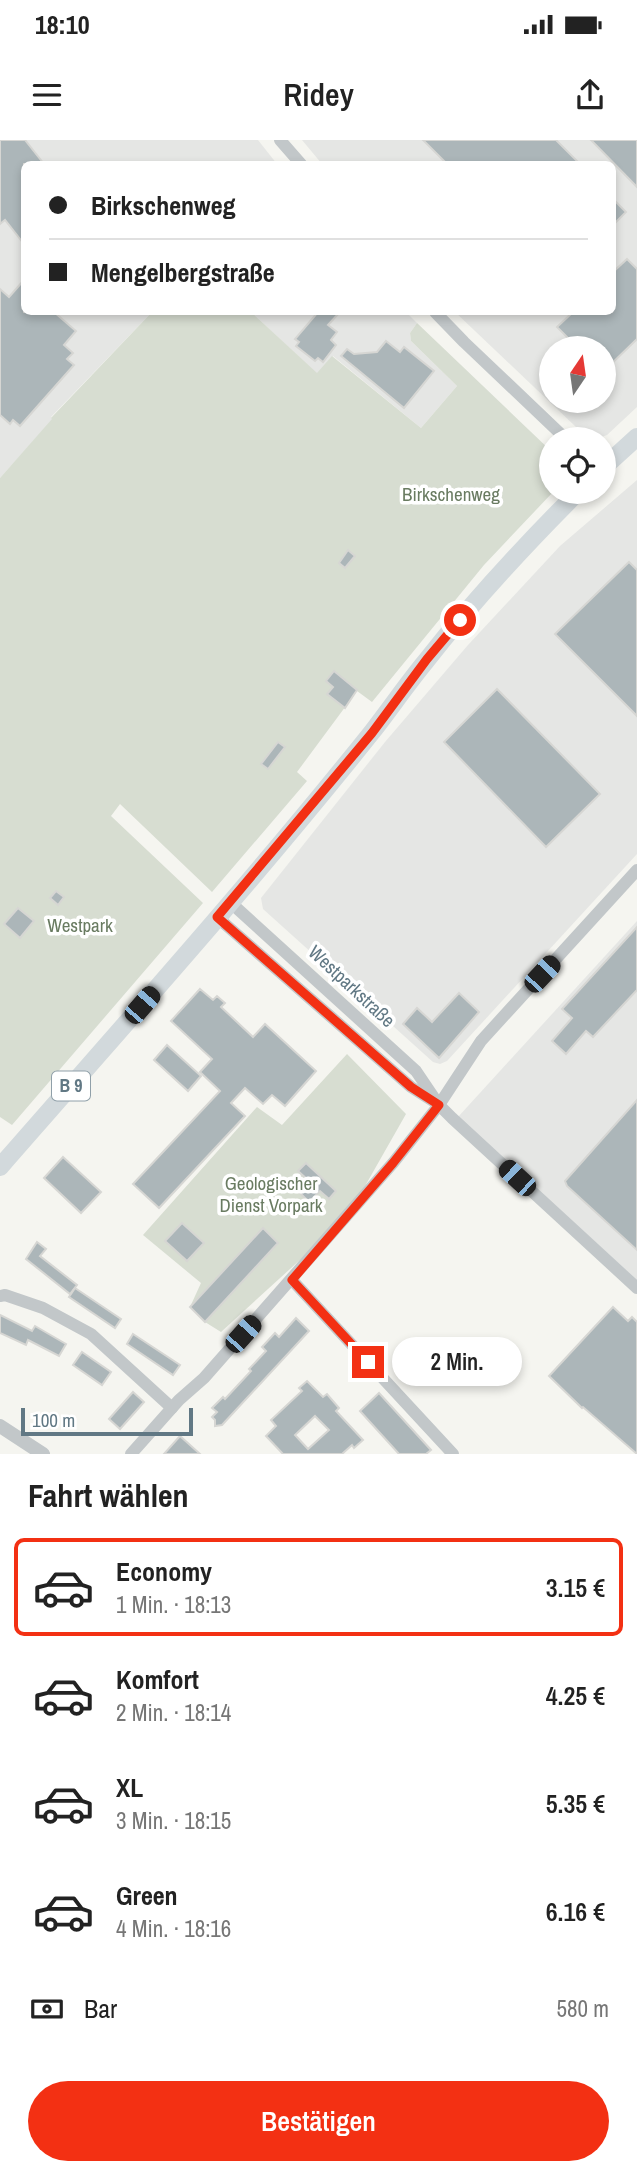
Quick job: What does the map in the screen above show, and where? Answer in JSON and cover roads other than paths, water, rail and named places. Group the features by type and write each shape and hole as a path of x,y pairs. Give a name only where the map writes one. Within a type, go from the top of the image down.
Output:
{"main road":[{"path":"616,456 637,437"},
{"name":"B 9","path":"0,1167 230,902 372,733 427,659 493,581 566,504"}],"street":[{"path":"280,140 298,161"},
{"path":"438,315 553,427"},
{"path":"131,1454 292,1280 439,1105 481,1041 637,870"},
{"name":"Westparkstraße","path":"230,902 416,1071 439,1105"},
{"name":"Westparkstraße","path":"217,917 411,1087 439,1105 637,1288"},
{"path":"292,1280 453,1454"},
{"path":"0,1296 5,1295 43,1308 91,1334 172,1408"},
{"path":"0,1426 43,1454"}],"park label":[{"name":"Birkschenweg","path":"451,494"},
{"name":"Westpark","path":"80,925"},
{"name":"Geologischer Dienst Vorpark","path":"271,1194"}]}
